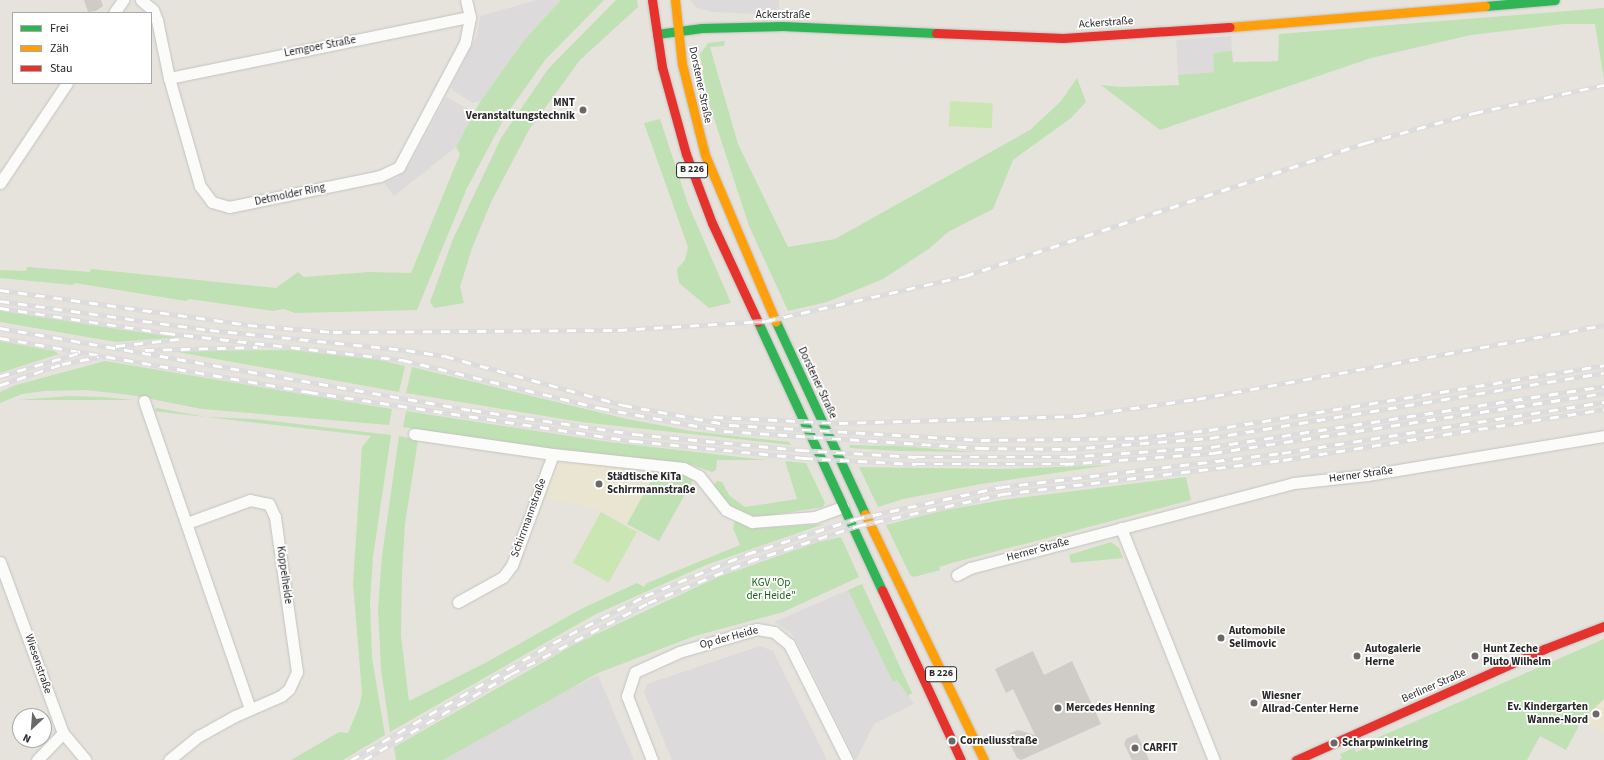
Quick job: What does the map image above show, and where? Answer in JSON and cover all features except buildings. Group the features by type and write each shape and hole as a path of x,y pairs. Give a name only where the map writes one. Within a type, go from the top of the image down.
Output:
{"main road":[{"name":"B 226","path":"652,0 662,67 686,154 712,224 961,760"},
{"name":"Dorstener Straße","path":"675,0 682,64 698,134 744,252 902,595 984,760"},
{"name":"Ackerstraße","path":"657,34 678,30 783,26 1063,38 1319,21 1555,0"},
{"name":"Berliner Straße","path":"1296,760 1544,649 1604,626"}],"street":[{"path":"115,12 123,0"},
{"name":"Detmolder Ring","path":"141,0 153,10 157,20 169,78 200,186 212,202 234,207 380,176 399,167 465,43 470,17 466,0"},
{"name":"Lemgoer Straße","path":"169,78 470,17"},
{"path":"0,183 66,84"},
{"path":"144,401 250,708"},
{"path":"414,434 553,454 688,470 699,476 721,506 752,522 815,517 843,508"},
{"name":"Herner Straße","path":"956,575 970,568 1294,483 1368,475 1604,436"},
{"name":"Schirrmannstraße","path":"458,602 503,577 512,565 553,454"},
{"name":"Koppelheide","path":"169,760 199,736 250,708 286,692 297,672 275,517 269,504 257,499 186,523"},
{"path":"1121,528 1214,760"},
{"name":"Wiesenstraße","path":"0,562 63,733 86,760"},
{"name":"Op der Heide","path":"652,760 627,696 635,672 679,652 757,629 774,632 789,644 847,760"},
{"path":"37,760 63,733"}],"shaded area":[{"path":"537,0 561,0 525,39 481,101 473,103 454,91 451,87 477,36 480,16"},
{"path":"690,0 779,0 779,15 713,12 697,8"},
{"path":"1231,36 1232,51 1213,53 1214,72 1178,75 1176,40"},
{"path":"446,97 470,110 472,118 456,147 394,196 384,183 398,177 409,166"},
{"name":"Städtische KiTa Schirrmannstraße","path":"563,461 657,470 627,524 598,510 544,497 554,467"},
{"path":"848,590 893,682 897,680 914,704 874,724 856,760 801,649 791,633 774,622"},
{"path":"760,646 773,651 827,760 672,760 644,692 647,684"},
{"path":"598,675 634,760 443,760 537,705"},
{"name":"Ev. Kindergarten Wanne-Nord","path":"1604,699 1604,733 1582,720"}],"green space":[{"path":"561,0 604,0 545,60 506,115 467,188 417,310 295,313 284,309 273,311 189,299 186,301 75,283 73,285 0,278 0,270 26,271 27,267 90,272 91,269 276,288 298,272 304,277 369,272 411,273 460,154 456,147 480,102 525,39"},
{"path":"616,0 637,0 638,7 580,60 529,130 492,200 472,248 460,287 464,303 434,308 430,302 453,239 501,138 548,69"},
{"path":"1604,8 1604,80 1595,24 1564,24 1471,35 1371,58 1160,130 1101,85 1121,87 1179,85 1178,75 1214,72 1213,53 1232,51 1233,62 1278,61 1279,34"},
{"path":"725,41 724,46 710,47 738,144 788,247 835,239 1030,130 1061,101 1077,78 1086,102 1071,118 1013,160 993,209 948,232 930,248 883,279 827,302 788,311 749,226 707,97 700,54 708,43"},
{"path":"950,101 993,103 992,128 949,126"},
{"path":"660,119 688,204 731,303 709,308 679,283 677,269 685,260 688,247 644,123"},
{"path":"0,310 123,330 182,337 116,342 0,322"},
{"path":"0,341 54,351 59,354 0,373"},
{"path":"296,350 367,357 405,366 399,392 172,351"},
{"path":"105,361 392,409 389,425 202,409 130,395 86,390 44,391 22,394 0,403 0,392 16,385"},
{"path":"412,367 627,419 691,431 789,442 791,445 581,422 406,393"},
{"path":"69,396 103,397 133,400 18,400"},
{"path":"157,408 206,417 255,419 391,435 373,557 370,603 372,658 385,735 343,760 291,760 339,732 348,733 359,707 362,694 353,583 362,447 371,436 153,411"},
{"path":"406,411 609,442 767,460 717,460 716,470 712,472 689,464 549,449 403,427"},
{"path":"399,436 418,440 405,524 402,575 401,636 409,701 487,662 581,609 637,583 644,587 647,583 740,545 733,528 735,521 762,528 824,524 706,565 594,615 390,732 381,669 378,609 382,556"},
{"path":"849,445 898,446 977,452 899,451 850,448"},
{"path":"785,461 806,463 825,503 823,507 761,517 747,515 729,506 713,486 717,481 722,482 729,495 745,507 797,499"},
{"path":"1110,465 981,484 903,499 878,507 859,467 1001,469"},
{"path":"657,470 685,473 694,478 659,541 627,524"},
{"path":"1186,477 1191,500 952,563 939,567 940,570 914,577 910,575 886,525 945,510 1003,500"},
{"path":"601,512 637,532 609,583 573,563"},
{"name":"KGV \"Op der Heide\"","path":"841,537 859,577 783,612 695,636 598,673 443,760 396,760 394,747 575,644 718,577 818,542"},
{"path":"1111,542 1119,548 1123,558 1071,563 1069,555"},
{"path":"862,584 912,693 908,696 897,680 893,682 848,590"},
{"path":"1604,639 1604,699 1582,720 1566,750 1540,736 1527,760 1339,760 1342,758 1340,754 1354,748 1356,752 1372,745 1370,741"}],"railway":[{"path":"0,290 248,325 333,332 618,330 766,321 965,276 1365,143 1474,113 1604,85"},
{"path":"0,301 210,330 406,350 445,356 623,405 730,425 981,440 1139,438 1209,430 1604,365"},
{"path":"0,308 166,333 403,360 600,408 724,431 980,448 1068,449 1210,438 1604,373"},
{"path":"714,417 839,423 1077,416 1197,399 1604,325"},
{"path":"0,328 472,410 634,434 800,450 916,457 1067,457 1211,447 1604,386"},
{"path":"0,338 309,392 634,441 804,458 916,464 1065,464 1213,453 1604,393"},
{"path":"116,346 179,339"},
{"path":"145,350 257,347"},
{"path":"0,376 79,353"},
{"path":"0,385 62,364 98,357"},
{"path":"351,760 553,643 645,596 747,554 855,519 1001,487 1282,453 1604,402"},
{"path":"364,760 511,674 648,603 750,561 857,526 1002,494 1283,460 1604,409"}],"traffic: fast":[{"path":"1485,6 1555,0"},
{"path":"657,34 702,28 783,26 936,33"},
{"path":"758,322 882,590"},
{"path":"776,322 865,514"}],"traffic: slow":[{"path":"675,0 682,64 705,155 776,322"},
{"path":"1230,27 1485,6"},
{"path":"865,514 984,760"}],"traffic: jam":[{"path":"652,0 662,67 686,154 712,223 758,322"},
{"path":"936,33 1063,38 1230,27"},
{"path":"882,590 961,760"},
{"path":"1296,760 1544,649 1604,626"}],"place":[{"name":"MNT Veranstaltungstechnik","path":"583,110"},
{"name":"Städtische KiTa Schirrmannstraße","path":"599,484"},
{"name":"Automobile Selimovic","path":"1221,638"},
{"name":"Autogalerie Herne","path":"1357,656"},
{"name":"Hunt Zeche Pluto Wilhelm","path":"1475,656"},
{"name":"Wiesner Allrad-Center Herne","path":"1254,703"},
{"name":"Mercedes Henning","path":"1058,708"},
{"name":"Ev. Kindergarten Wanne-Nord","path":"1596,714"},
{"name":"Corneliusstraße","path":"952,741"},
{"name":"Scharpwinkelring","path":"1334,743"},
{"name":"CARFIT","path":"1135,748"}]}
